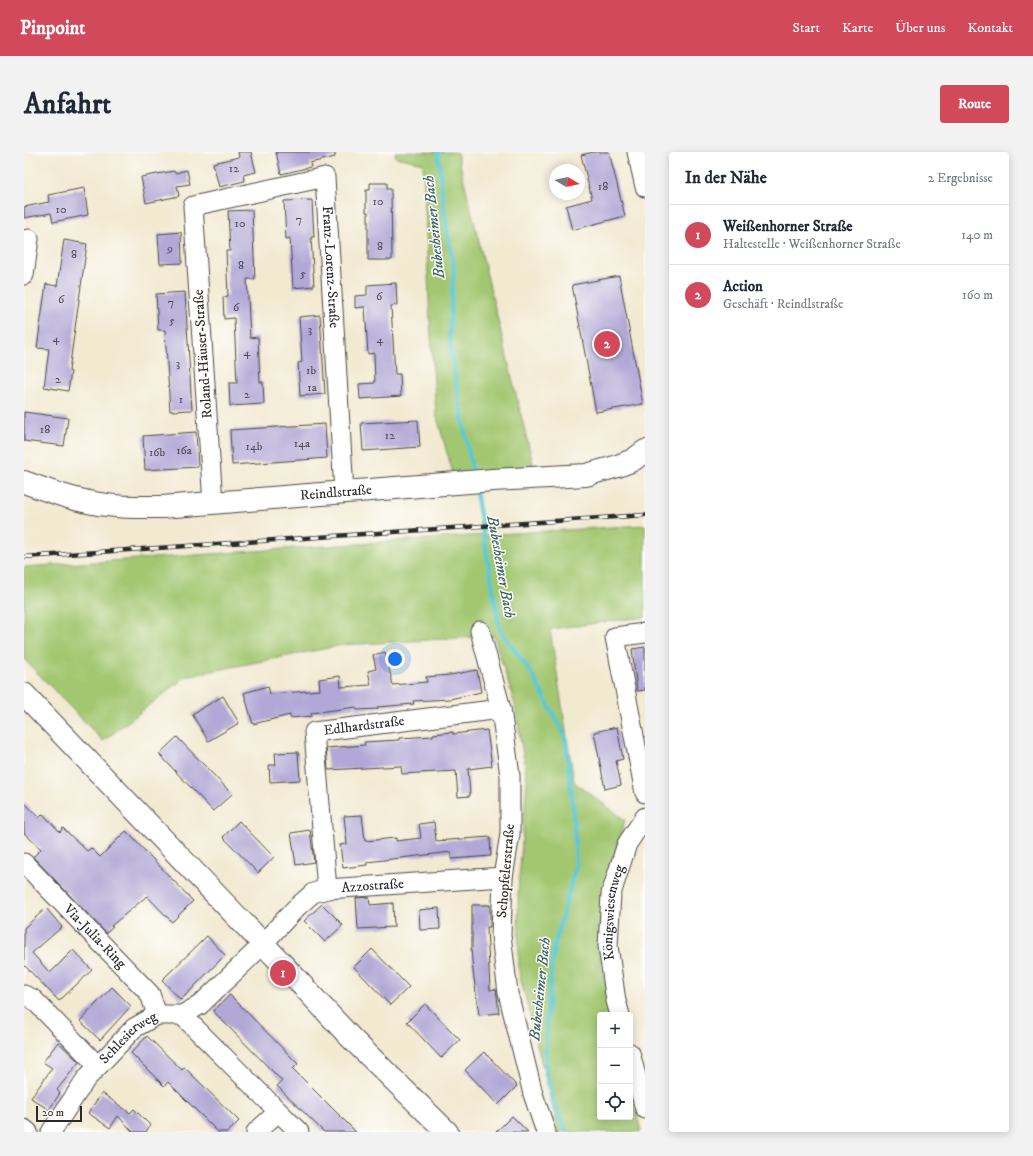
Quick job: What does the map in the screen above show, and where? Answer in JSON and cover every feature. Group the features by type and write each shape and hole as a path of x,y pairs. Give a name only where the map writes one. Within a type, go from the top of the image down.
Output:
{"street":[{"path":"637,152 645,186"},
{"name":"Franz-Lorenz-Straße","path":"193,206 325,177 344,492"},
{"name":"Roland-Häuser-Straße","path":"193,206 213,503"},
{"path":"24,240 29,239 24,275"},
{"name":"Reindlstraße","path":"24,482 74,499 107,505 155,507 493,480 586,475 633,460 645,451"},
{"name":"Schopfelerstraße","path":"480,631 501,709 510,776 510,834 503,877 502,934 508,993 533,1094 546,1132"},
{"path":"645,633 615,637 645,794"},
{"path":"24,694 263,943 351,1038 447,1132"},
{"name":"Edlhardstraße","path":"327,889 314,732 501,709"},
{"name":"Königswiesenweg","path":"619,1012 616,1001 608,946 611,894 627,844 645,817"},
{"name":"Via-Julia-Ring","path":"24,863 150,994 157,1015"},
{"name":"Azzostraße","path":"263,943 313,892 327,889 503,877"},
{"name":"Schlesierweg","path":"51,1132 86,1079 134,1028 157,1015 182,1016 200,1005 256,952 263,943"},
{"path":"24,995 33,999 98,1066"},
{"path":"182,1016 299,1132"},
{"path":"633,1061 642,1086 645,1109"},
{"path":"256,1132 278,1112"},
{"path":"24,1129 28,1132"}],"green space":[{"path":"395,152 457,152 534,468 454,477 436,414 423,163 396,157"},
{"path":"645,525 645,617 550,629 574,782 625,820 601,900 601,966 612,1012 597,1012 597,1120 633,1120 633,1099 641,1132 559,1132 519,972 518,892 527,779 515,705 494,636 343,645 187,676 103,741 24,659 24,567"}],"building":[{"path":"238,152 251,152 256,172 243,175 245,181 219,187 213,163 239,157"},
{"path":"276,152 335,152 335,157 310,163 311,167 281,174"},
{"path":"593,152 609,152 625,216 572,230 566,206 592,199 585,171 585,164 583,164 581,155"},
{"path":"187,170 190,184 177,186 179,196 146,203 141,177"},
{"path":"370,183 387,183 387,189 391,189 392,260 368,260 368,212 366,212 366,190 370,190"},
{"path":"84,188 88,215 53,222 51,213 24,218 24,207 49,202 48,195"},
{"path":"312,200 314,237 311,237 314,286 293,288 290,238 286,239 284,201"},
{"path":"252,210 255,279 247,279 250,338 258,337 260,382 263,382 264,404 230,406 229,383 237,383 234,318 224,319 223,297 228,296 226,251 230,251 228,211"},
{"path":"181,232 182,263 160,264 158,234"},
{"path":"64,240 87,244 69,371 71,372 68,391 44,387 49,349 37,348 46,284 57,286"},
{"path":"619,276 643,404 596,412 572,285"},
{"path":"396,283 397,305 391,306 395,374 400,374 401,396 360,399 359,384 375,383 374,353 368,354 365,307 355,308 355,296 367,295 367,285"},
{"path":"185,292 192,410 170,411 165,330 158,330 156,294"},
{"path":"320,315 325,394 300,396 298,363 302,362 299,317"},
{"path":"24,412 68,418 64,446 24,441"},
{"path":"418,420 420,447 363,451 361,423"},
{"path":"325,424 327,458 232,465 230,430"},
{"path":"196,432 198,467 145,470 143,436"},
{"path":"645,647 645,690 637,691 632,649"},
{"path":"385,652 393,685 427,682 426,677 450,675 477,670 481,692 450,699 413,701 414,704 377,707 378,709 357,710 356,707 311,713 312,716 290,718 290,715 253,724 244,693 268,686 270,694 320,690 319,679 340,676 341,687 371,685 368,671 376,669 373,655"},
{"path":"223,696 239,723 208,741 192,714"},
{"path":"617,727 623,759 616,761 621,785 605,789 594,732"},
{"path":"487,730 492,766 468,769 470,796 458,797 456,771 402,774 401,766 328,770 326,748 365,745 364,742 399,740 399,738 433,736 433,734 453,732 453,734"},
{"path":"177,737 232,794 213,811 159,754"},
{"path":"298,752 300,780 270,782 269,765 276,765 275,753"},
{"path":"24,802 39,818 43,814 60,832 63,828 87,851 91,848 100,857 126,831 193,901 172,922 147,896 111,926 113,927 106,933 33,857 41,849 24,833"},
{"path":"362,815 365,841 396,838 396,841 421,838 419,824 434,822 436,841 490,837 491,856 451,859 451,852 367,862 367,865 343,868 340,845 347,844 344,816"},
{"path":"239,821 274,857 258,873 223,837"},
{"path":"310,830 314,862 296,865 291,833"},
{"path":"369,897 370,905 393,903 394,927 358,929 356,898"},
{"path":"322,904 343,925 325,942 304,921"},
{"path":"472,905 490,905 490,927 487,927 490,990 496,989 499,1013 479,1015 471,948"},
{"path":"46,908 62,927 32,953 50,973 73,950 92,970 59,1001 24,965 24,928"},
{"path":"439,908 440,929 420,930 419,910"},
{"path":"207,936 225,955 181,1000 162,980"},
{"path":"372,949 409,987 390,1005 354,967"},
{"path":"112,987 131,1006 100,1040 80,1021"},
{"path":"230,995 298,1064 293,1069 356,1132 324,1132 277,1086 282,1081 213,1011"},
{"path":"425,1004 460,1040 441,1058 407,1022"},
{"path":"147,1036 182,1070 184,1067 239,1121 228,1132 218,1132 168,1082 164,1086 131,1053"},
{"path":"58,1042 79,1062 57,1090 60,1093 49,1110 31,1098 52,1068 43,1062"},
{"path":"484,1052 517,1086 498,1105 465,1070"},
{"path":"102,1093 130,1113 134,1109 150,1125 146,1132 133,1132 118,1116 110,1128 88,1113"},
{"path":"512,1116 528,1132 496,1132"}],"waterway":[{"name":"Bubesheimer Bach","path":"438,152 445,217 454,268 449,335 456,383 473,475"},
{"name":"Bubesheimer Bach","path":"475,486 500,630 532,674 565,736 573,806 576,865 554,947 547,1016 545,1066 552,1100 567,1132"}],"railway":[{"path":"24,557 645,515"}],"place":[{"name":"Action","path":"607,344"},
{"name":"Weißenhorner Straße","path":"283,973"}]}
